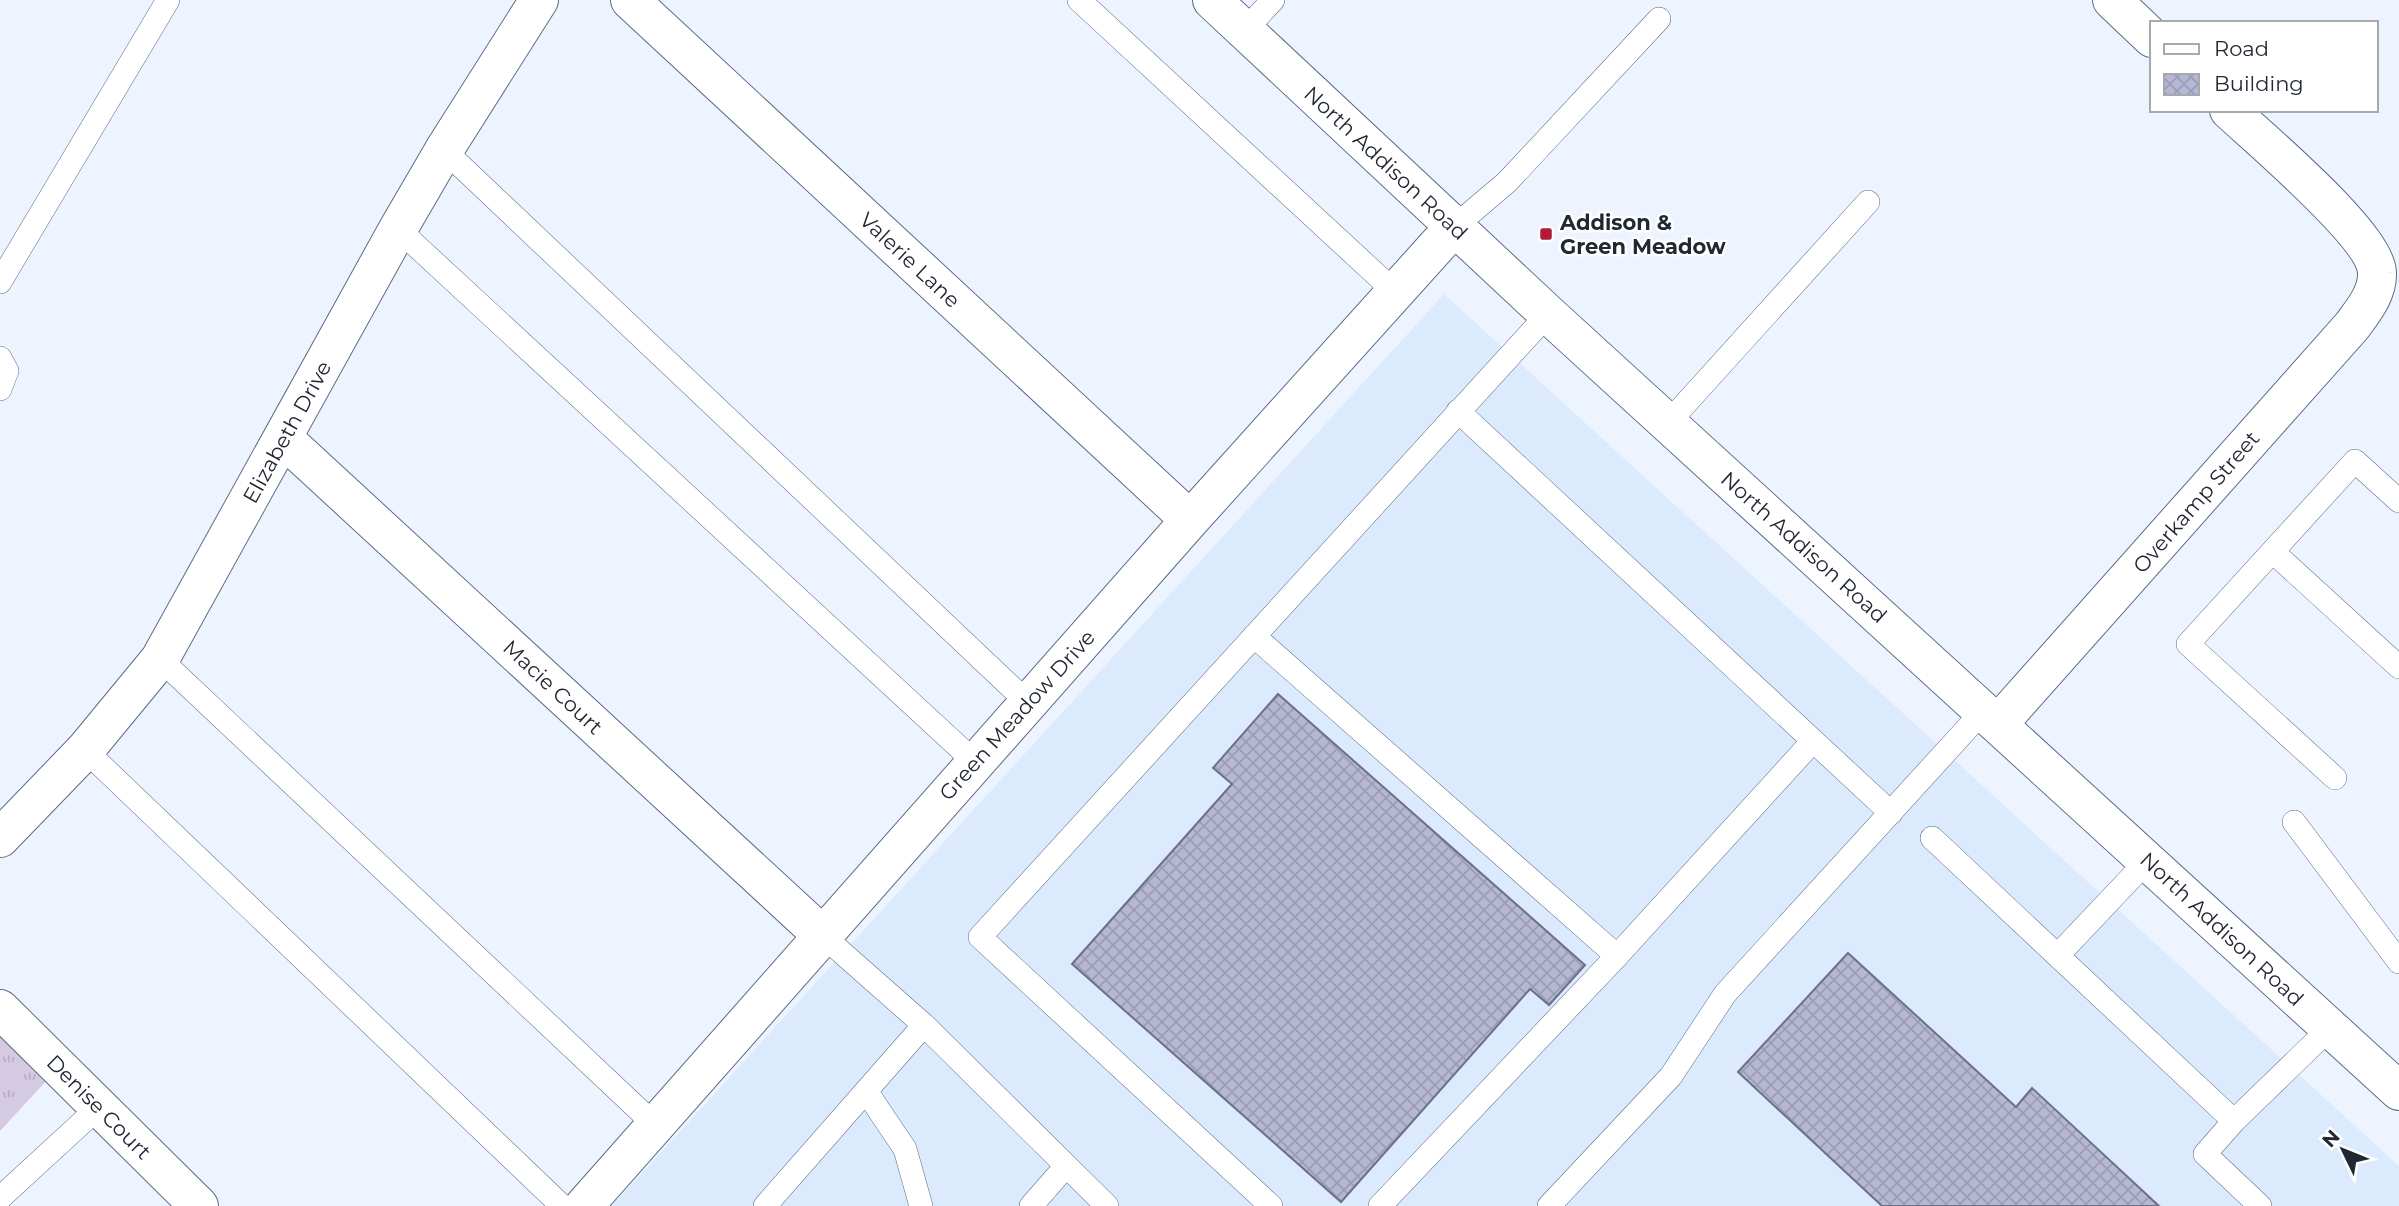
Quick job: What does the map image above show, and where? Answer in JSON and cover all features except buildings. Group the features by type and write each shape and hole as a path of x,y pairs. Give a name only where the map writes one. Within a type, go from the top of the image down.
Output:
{"street":[{"name":"Elizabeth Drive","path":"0,838 85,750 160,659 398,229 444,150 539,0"},
{"name":"Valerie Lane","path":"630,0 1190,520"},
{"name":"North Addison Road","path":"1212,0 1548,314 2399,1091"},
{"path":"2112,0 2150,36"},
{"name":"Overkamp Street","path":"1992,717 2353,326 2371,299 2378,273 2371,253 2350,223 2231,112"},
{"name":"Green Meadow Drive","path":"584,1206 1190,520 1454,227"},
{"name":"Macie Court","path":"284,439 822,935"},
{"name":"Denise Court","path":"0,1009 199,1206"}],"lane":[{"path":"0,282 168,0"},
{"path":"1079,0 1394,291"},
{"path":"1244,31 1273,0"},
{"path":"1454,227 1507,182 1659,19"},
{"path":"444,150 1028,703"},
{"path":"1668,423 1868,202"},
{"path":"398,229 975,763"},
{"path":"1271,1206 979,937 1548,314"},
{"path":"0,358 7,371 0,389"},
{"path":"1458,411 1891,813"},
{"path":"2335,778 2188,644 2355,461 2399,501"},
{"path":"2273,552 2399,667"},
{"path":"1254,636 1617,956"},
{"path":"160,659 654,1125"},
{"path":"1549,1206 1671,1076 1725,994 1891,813 1992,717"},
{"path":"1380,1206 1617,956 1813,741"},
{"path":"85,750 562,1206"},
{"path":"2294,822 2399,962"},
{"path":"1932,838 2235,1121"},
{"path":"2058,955 2148,860"},
{"path":"822,935 924,1025 1107,1206"},
{"path":"773,1203 924,1025"},
{"path":"2260,1206 2205,1154 2330,1028"},
{"path":"866,1091 905,1149 921,1206"},
{"path":"0,1198 99,1107"},
{"path":"1031,1206 1066,1166"}],"shaded area":[{"path":"1444,294 2399,1166 2399,1206 612,1206"}],"green space":[{"path":"0,1024 50,1077 0,1131"}],"place":[{"name":"Addison & Green Meadow","path":"1546,234"}]}
